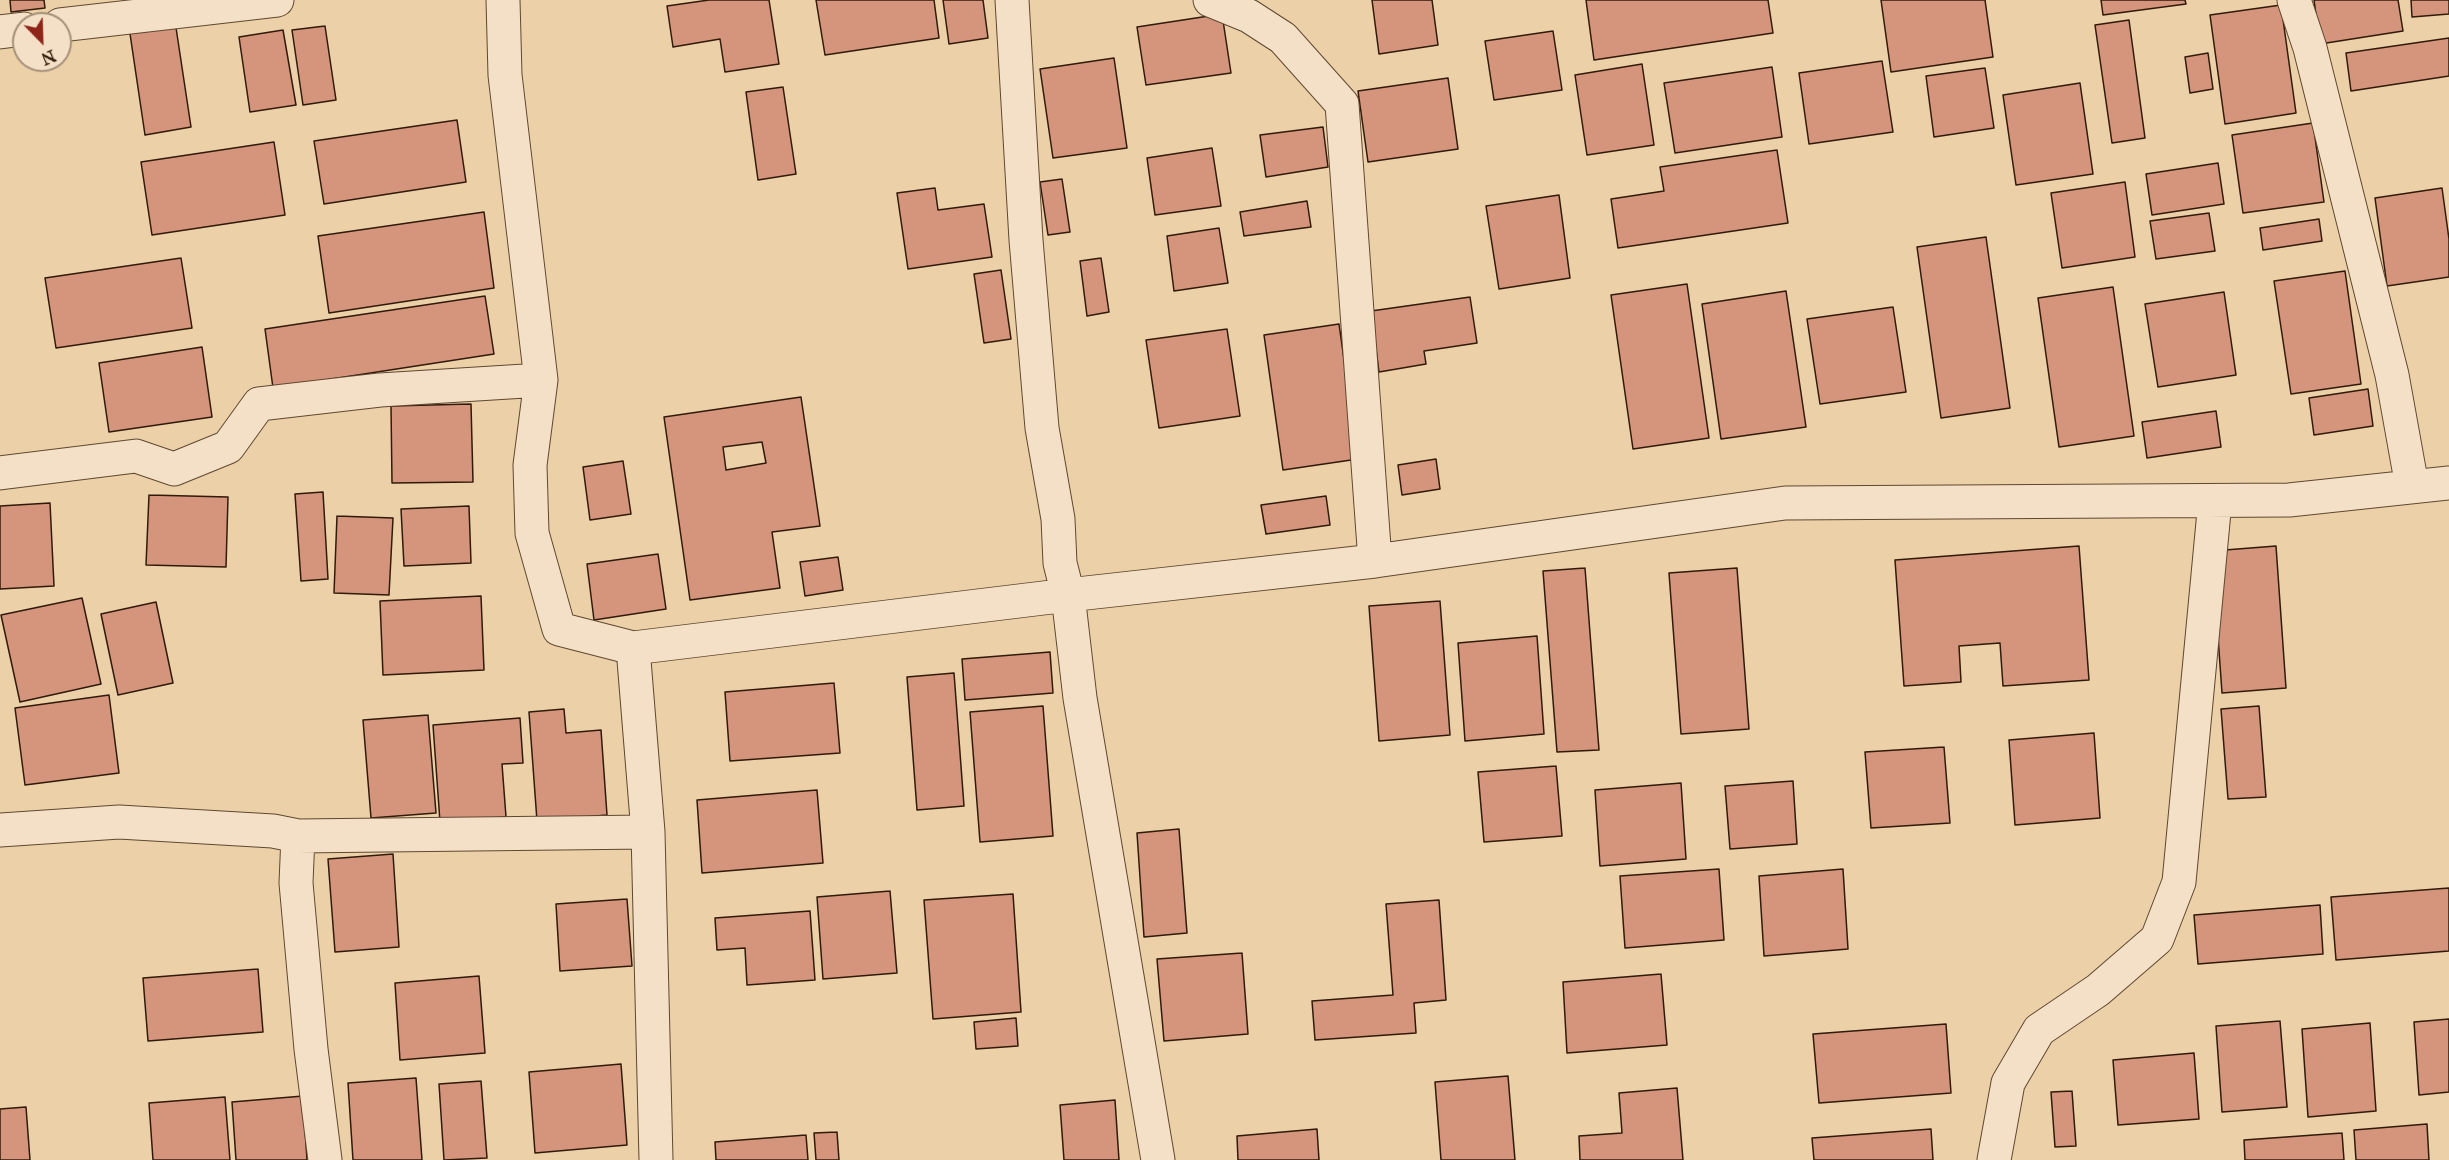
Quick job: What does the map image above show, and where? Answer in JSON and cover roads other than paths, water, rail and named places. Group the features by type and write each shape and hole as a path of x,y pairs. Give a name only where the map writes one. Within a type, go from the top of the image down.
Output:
{"street":[{"path":"72,24 276,0"},
{"path":"503,0 505,75 541,380 530,465 532,533 559,629 633,648 1068,595 1375,561 1785,502 2289,500 2449,483"},
{"path":"1012,0 1026,240 1042,428 1058,519 1060,563 1068,595 1080,698 1158,1160"},
{"path":"1210,0 1249,16 1283,38 1342,104 1375,561"},
{"path":"2294,0 2310,48 2392,375 2412,486"},
{"path":"0,473 136,456 174,469 228,447 260,404 380,390 541,380"},
{"path":"1994,1160 2008,1083 2039,1030 2098,990 2157,939 2179,882 2216,501"},
{"path":"633,648 648,832 656,1160"},
{"path":"0,830 119,822 273,831 298,836 648,832"},
{"path":"298,836 296,883 311,1049 325,1160"}]}
